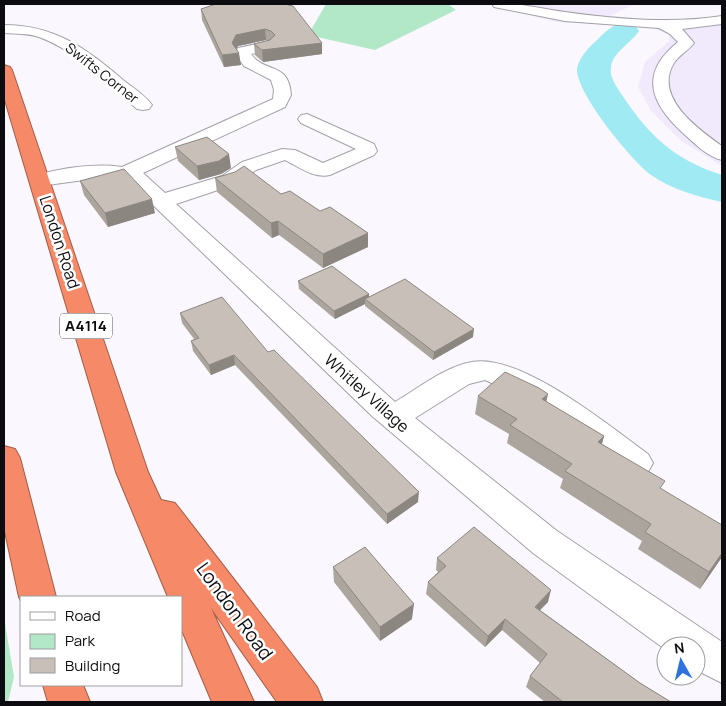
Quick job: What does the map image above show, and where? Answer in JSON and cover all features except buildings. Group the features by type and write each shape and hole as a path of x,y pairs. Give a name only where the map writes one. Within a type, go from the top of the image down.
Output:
{"highway":[{"name":"London Road","path":"4,70 132,472 234,702"},
{"path":"4,458 38,596"},
{"name":"London Road","path":"132,472 302,702"},
{"path":"63,686 69,702"}],"street":[{"path":"499,4 556,16 661,24 691,24 722,20"},
{"path":"661,24 671,27 681,34 686,43 673,53 665,63 661,78 661,92 685,126 722,154"},
{"name":"Swifts Corner","path":"4,28 36,31 69,45 143,105"},
{"path":"126,174 279,103 283,95 282,84 278,76 272,71 252,65 243,54 244,51 250,49 266,47"},
{"path":"162,201 228,180 249,166 282,154 288,154 323,171 367,151 364,145 307,119"},
{"name":"Whitley Village","path":"40,180 91,172 120,172 134,176 250,286 393,417 545,542 679,636"},
{"path":"393,417 459,378 471,372 485,370 499,373 546,397 637,462"},
{"name":"Whitley Village","path":"706,654 722,664"},
{"path":"47,702 51,686"}],"shaded area":[{"path":"487,4 635,4 608,17 683,20 712,19 722,16 722,166 681,141 651,111 638,87 645,62 669,41 669,34 648,27 557,22"}],"green space":[{"path":"326,4 448,4 456,10 375,50 308,35"},
{"path":"4,617 14,677 8,702 4,702"}],"waterway":[{"path":"624,31 603,52 594,66 597,82 613,108 637,141 667,168 722,189"}]}
